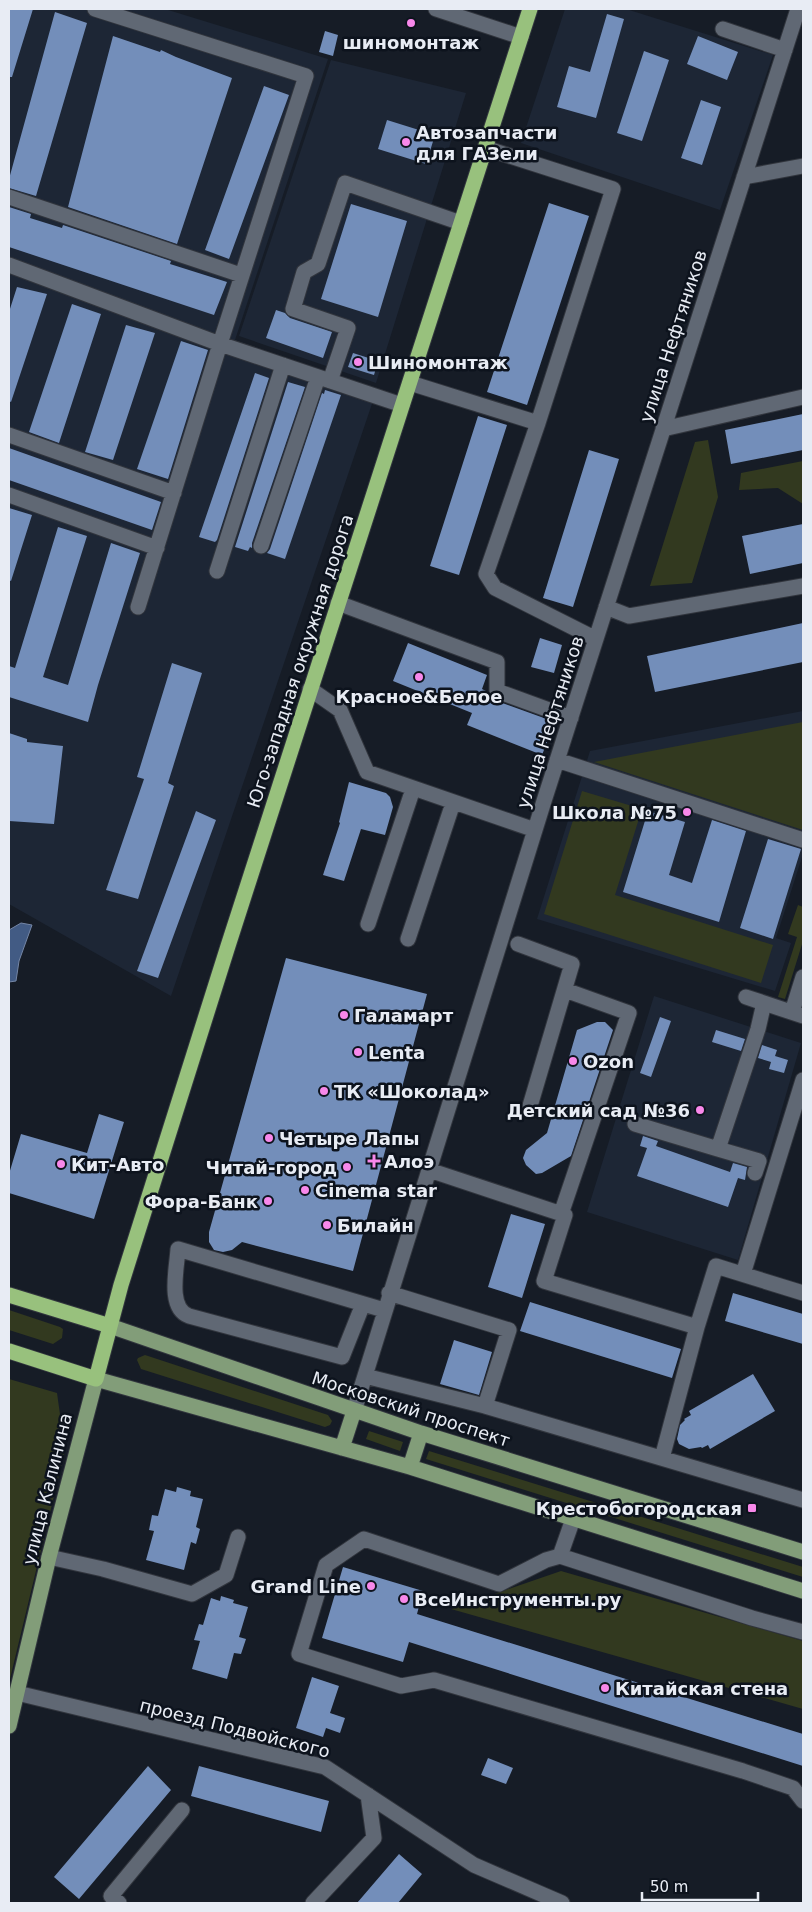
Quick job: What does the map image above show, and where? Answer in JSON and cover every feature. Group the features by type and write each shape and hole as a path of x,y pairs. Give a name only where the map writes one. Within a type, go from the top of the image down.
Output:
{"highway":[{"name":"Юго-западная окружная дорога","path":"96,1379 110,1326 310,689 530,9"},
{"name":"Московский проспект","path":"9,1294 110,1326"},
{"path":"9,1351 96,1379"}],"main road":[{"name":"Московский проспект","path":"110,1326 421,1433 803,1552"},
{"path":"96,1379 410,1467 803,1591"},
{"name":"улица Калинина","path":"9,1726 49,1557 96,1379"},
{"name":"улица Нефтяников","path":"342,1448 354,1410"},
{"path":"410,1467 421,1433"}],"street":[{"path":"95,9 306,76 241,275 138,607"},
{"path":"436,9 521,36"},
{"name":"улица Нефтяников","path":"354,1410 557,760 798,9"},
{"path":"723,29 785,50"},
{"path":"485,148 612,189 538,423 486,574 494,588 596,639"},
{"path":"744,177 803,166"},
{"path":"261,546 324,379 348,328 293,309 304,272 318,264 345,184 461,223"},
{"path":"9,197 241,275"},
{"path":"9,265 220,344 402,405"},
{"path":"217,572 283,365"},
{"path":"410,383 538,423"},
{"path":"663,429 803,397"},
{"path":"9,435 174,493"},
{"path":"9,495 157,548"},
{"path":"606,606 629,616 803,586"},
{"path":"338,603 497,662 497,691 571,718"},
{"path":"310,689 340,710 366,772 535,830"},
{"path":"557,760 803,840"},
{"path":"368,924 413,789"},
{"path":"408,939 453,803"},
{"path":"518,944 572,964 530,1106"},
{"path":"746,997 798,1014 803,976"},
{"path":"560,1214 629,1013 565,990"},
{"path":"718,1149 758,1029 764,1003"},
{"path":"744,1274 803,1080"},
{"path":"635,1124 759,1161 755,1173"},
{"path":"429,1170 564,1215 544,1281 697,1327"},
{"path":"363,1304 342,1357 189,1316 179,1310 175,1298 178,1249 384,1310"},
{"path":"662,1458 697,1327 716,1266 803,1293"},
{"path":"389,1293 509,1330 485,1406"},
{"path":"365,1376 485,1406 803,1500"},
{"path":"560,1556 573,1519"},
{"path":"49,1557 103,1569 192,1594 226,1575 238,1537"},
{"path":"803,1632 752,1618 560,1556 546,1560 500,1584 364,1538 326,1565 298,1654 401,1686 434,1680 743,1771 793,1788 803,1801"},
{"name":"проезд Подвойского","path":"17,1693 325,1767 474,1865 562,1903"},
{"path":"313,1903 374,1838 368,1795"},
{"path":"119,1903 111,1896 182,1810"}],"shaded area":[{"path":"9,9 165,9 328,59 235,340 376,392 171,996 9,904"},
{"path":"565,9 626,9 773,55 720,210 521,143"},
{"path":"331,60 466,93 376,383 239,336"},
{"name":"Школа №75","path":"803,711 803,854 776,938 791,943 775,991 537,919 590,751"},
{"name":"Детский сад №36","path":"654,996 801,1043 738,1260 587,1212"}],"green space":[{"path":"708,440 718,497 692,583 650,586 695,442"},
{"path":"803,461 803,504 778,488 739,490 741,473"},
{"path":"803,722 803,830 594,762"},
{"path":"582,791 642,809 615,895 773,945 761,983 544,914"},
{"path":"798,905 803,907 803,941 785,999 778,997 797,937 788,934"},
{"path":"9,1310 60,1327 63,1329 62,1338 53,1344 9,1330"},
{"path":"145,1355 328,1415 332,1421 330,1425 325,1427 141,1369 137,1360"},
{"path":"9,1379 57,1393 65,1450 9,1683"},
{"path":"369,1431 403,1442 400,1451 366,1439"},
{"path":"429,1451 803,1567 803,1577 426,1459"},
{"path":"561,1571 803,1641 803,1709 451,1609"}],"water":[{"path":"21,923 32,925 19,961 16,981 9,982 9,930"}],"building":[{"path":"9,9 33,9 12,77 9,77"},
{"path":"55,12 87,23 36,196 9,188 9,179"},
{"path":"607,14 624,19 596,118 557,107 569,66 590,72"},
{"path":"325,31 338,35 333,56 319,52"},
{"path":"113,36 160,52 161,50 232,78 177,244 68,207"},
{"path":"698,36 738,52 727,80 687,64"},
{"path":"644,51 669,60 642,141 617,133"},
{"path":"264,86 289,95 229,259 205,250"},
{"path":"701,100 721,107 702,165 681,158"},
{"name":"Автозапчасти для ГАЗели","path":"387,120 435,135 426,164 378,149"},
{"path":"549,203 589,216 527,405 487,392"},
{"path":"351,204 407,221 378,317 321,299"},
{"path":"9,207 31,214 30,218 62,228 63,225 171,261 170,264 227,282 214,315 9,247"},
{"path":"17,287 47,294 11,402 9,401 9,312"},
{"path":"72,304 101,314 59,443 29,432"},
{"path":"276,310 285,313 290,318 332,332 323,358 266,338"},
{"path":"126,325 155,333 113,460 85,452"},
{"path":"181,341 208,350 168,479 137,469"},
{"path":"353,353 378,361 374,375 348,367"},
{"path":"255,373 269,378 215,542 199,537"},
{"path":"288,382 305,387 252,543 252,548 250,547 248,551 235,547"},
{"path":"325,390 341,395 285,559 267,553 270,549 322,393 324,394"},
{"path":"803,414 803,450 731,464 725,430"},
{"path":"478,416 507,425 459,575 430,566"},
{"path":"9,448 161,502 152,530 9,480"},
{"path":"589,450 619,459 573,607 543,598"},
{"path":"9,508 32,515 11,581 9,580"},
{"path":"803,524 803,563 750,574 742,536"},
{"path":"58,527 87,536 43,677 68,685 111,543 140,553 88,722 9,697 9,666 15,668"},
{"path":"803,623 803,662 655,692 647,656"},
{"path":"540,638 562,645 554,673 531,667"},
{"path":"408,643 487,675 482,689 488,692 494,700 555,722 542,755 467,725 472,713 393,681"},
{"path":"172,663 202,673 168,783 174,786 138,899 106,890 144,779 137,777"},
{"path":"9,733 27,739 27,742 63,746 54,824 9,821"},
{"path":"349,782 386,793 390,797 393,807 385,835 361,829 344,881 323,875 340,823"},
{"path":"196,811 216,820 158,978 137,971"},
{"path":"648,811 685,822 669,875 692,883 712,820 746,831 719,922 623,892"},
{"path":"768,839 801,849 773,939 740,928"},
{"name":"ТК «Шоколад»","path":"286,958 427,994 353,1271 242,1242 232,1250 223,1252 214,1250 209,1242 209,1232"},
{"path":"660,1017 671,1021 651,1077 640,1073"},
{"path":"597,1022 605,1022 613,1030 571,1156 542,1173 536,1174 526,1165 523,1158 526,1150 547,1133 577,1030"},
{"path":"716,1030 745,1039 741,1051 712,1042"},
{"path":"762,1045 777,1050 775,1056 788,1060 784,1073 769,1069 771,1062 758,1058"},
{"name":"Кит-Авто","path":"99,1114 124,1122 94,1219 9,1193 9,1174 21,1134 87,1153"},
{"path":"643,1136 658,1141 656,1146 730,1172 733,1163 747,1167 745,1180 738,1178 728,1207 637,1176 647,1148 640,1146"},
{"path":"511,1214 545,1224 522,1298 488,1287"},
{"path":"733,1293 803,1314 803,1344 725,1321"},
{"path":"530,1302 681,1349 672,1378 520,1331"},
{"path":"454,1340 492,1352 479,1395 440,1384"},
{"path":"753,1374 775,1411 710,1449 708,1445 702,1448 689,1449 679,1444 677,1439 680,1425 684,1419 691,1415 689,1411"},
{"path":"177,1487 191,1491 190,1496 203,1499 196,1527 200,1529 196,1544 191,1542 184,1570 146,1560 154,1531 149,1530 152,1515 158,1516 165,1489 176,1492"},
{"name":"Китайская стена","path":"343,1567 423,1591 417,1614 803,1734 803,1766 409,1642 403,1662 322,1638"},
{"path":"221,1596 234,1600 233,1603 248,1607 239,1637 246,1639 241,1654 234,1653 227,1679 192,1669 200,1641 194,1640 199,1624 203,1625 211,1598 220,1601"},
{"path":"312,1677 339,1686 330,1713 345,1718 340,1733 326,1728 323,1737 296,1728"},
{"path":"488,1758 513,1768 506,1784 481,1775"},
{"path":"148,1766 171,1790 79,1899 54,1877"},
{"path":"199,1766 329,1801 321,1832 191,1796"},
{"path":"399,1854 422,1874 398,1903 357,1903"}],"place":[{"name":"шиномонтаж","path":"411,23"},
{"name":"Автозапчасти для ГАЗели","path":"406,142"},
{"name":"Шиномонтаж","path":"358,362"},
{"name":"Красное&Белое","path":"419,677"},
{"name":"Школа №75","path":"687,812"},
{"name":"Галамарт","path":"344,1015"},
{"name":"Lenta","path":"358,1052"},
{"name":"Ozon","path":"573,1061"},
{"name":"ТК «Шоколад»","path":"324,1091"},
{"name":"Детский сад №36","path":"700,1110"},
{"name":"Четыре Лапы","path":"269,1138"},
{"name":"Алоэ","path":"374,1161"},
{"name":"Кит-Авто","path":"61,1164"},
{"name":"Читай-город","path":"347,1167"},
{"name":"Cinema star","path":"305,1190"},
{"name":"Фора-Банк","path":"268,1201"},
{"name":"Билайн","path":"327,1225"},
{"name":"Крестобогородская","path":"752,1508"},
{"name":"Grand Line","path":"371,1586"},
{"name":"ВсеИнструменты.ру","path":"404,1599"},
{"name":"Китайская стена","path":"605,1688"}]}
